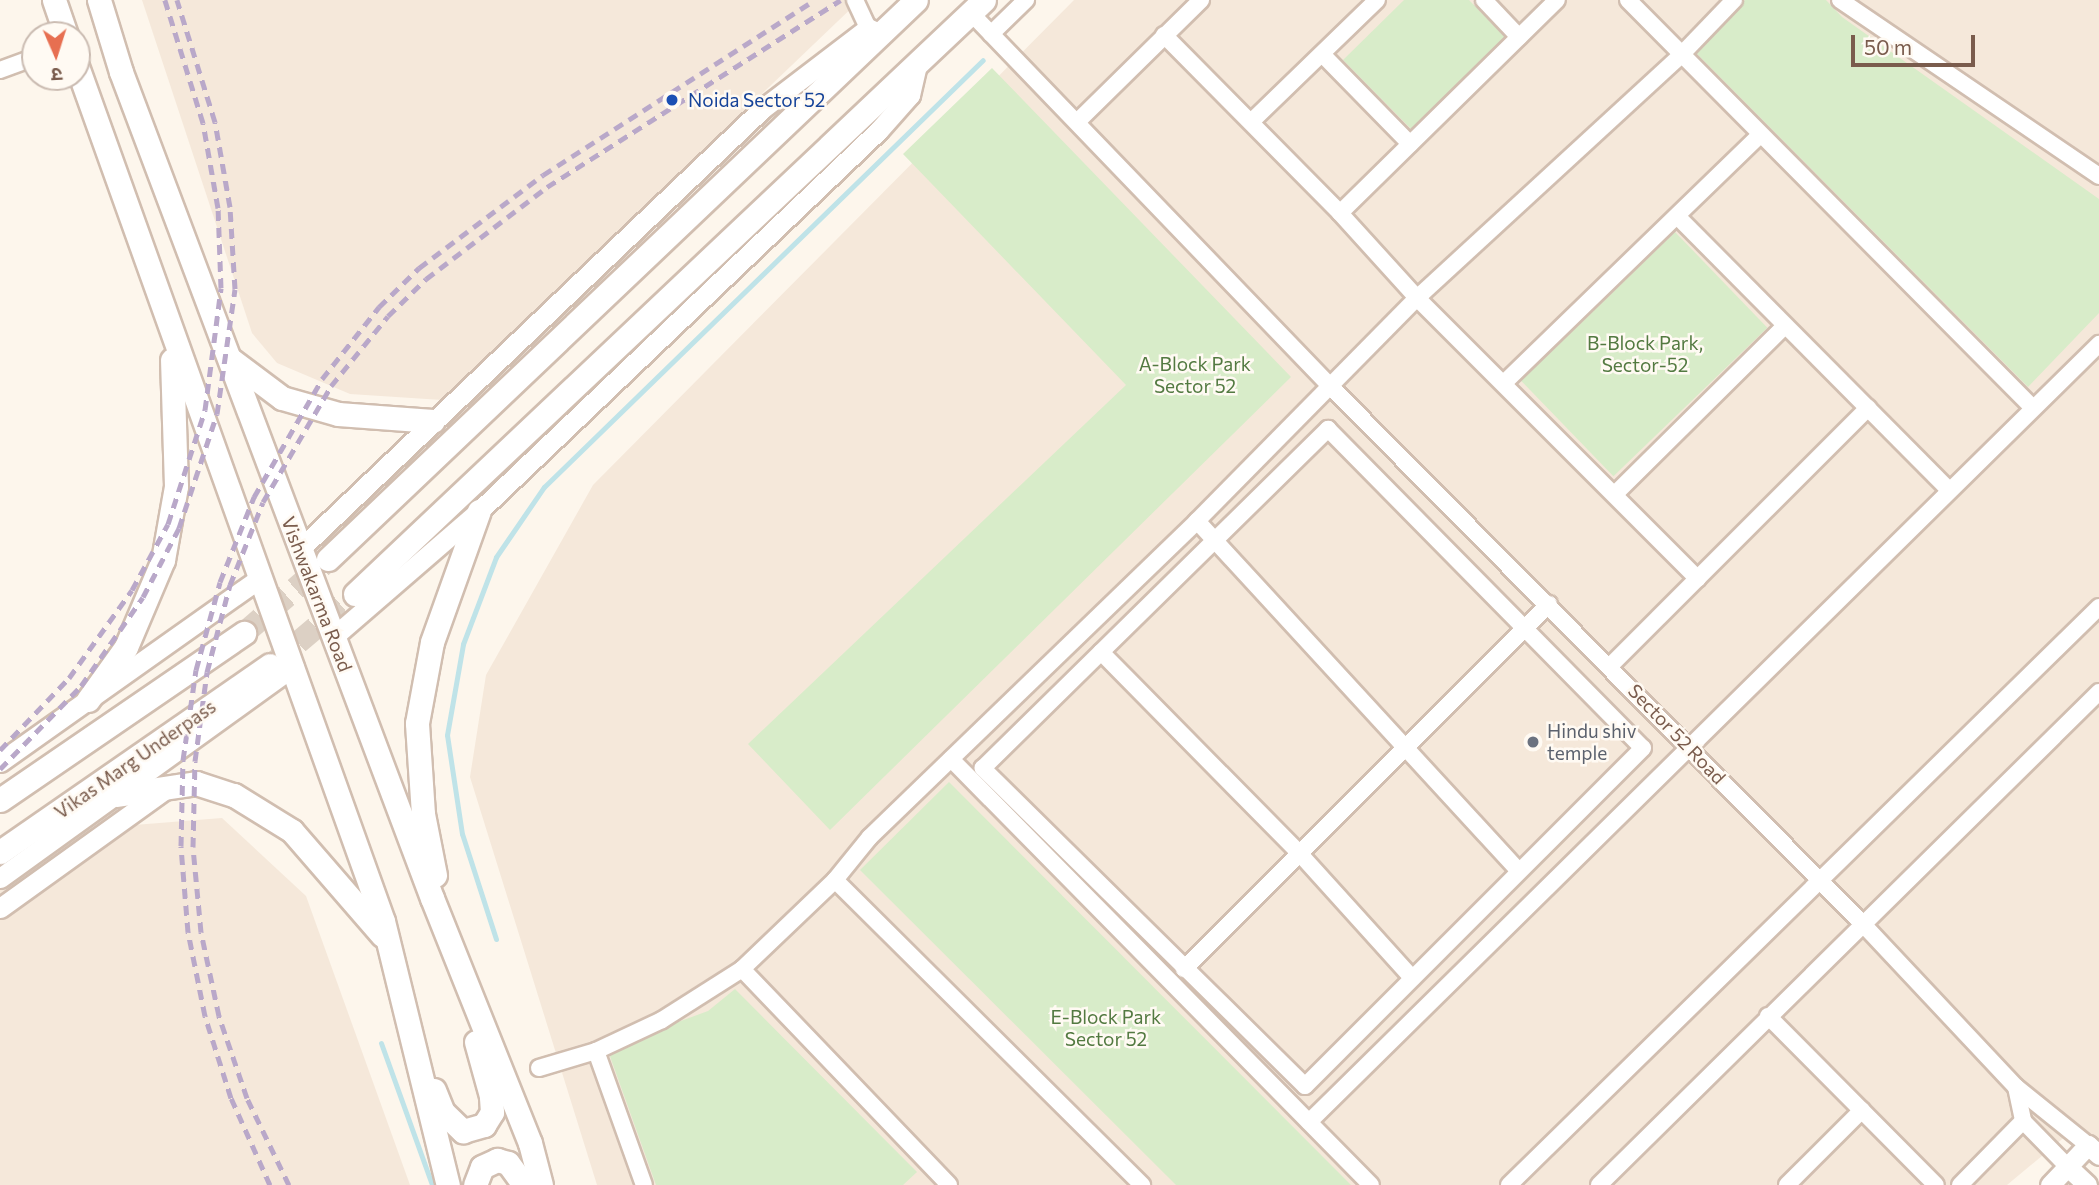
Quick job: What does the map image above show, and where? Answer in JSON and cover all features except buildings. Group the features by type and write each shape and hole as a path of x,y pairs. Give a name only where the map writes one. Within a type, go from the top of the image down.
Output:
{"main road":[{"path":"54,0 61,21"},
{"name":"Vishwakarma Road","path":"99,0 121,72 435,905 530,1143 541,1185"},
{"path":"328,559 874,31 916,0"},
{"path":"355,594 978,6"},
{"path":"86,91 165,316 294,666 389,943 448,1185"},
{"path":"88,700 126,647 163,561 176,486 177,429 165,316"},
{"path":"230,359 282,398 338,414 433,421"},
{"path":"435,905 417,723 432,642 479,511"},
{"path":"0,800 243,633"},
{"name":"Vikas Marg Underpass","path":"0,852 270,665"},
{"path":"117,795 197,782 234,795 292,831 389,943"},
{"path":"420,1066 452,1123 463,1131 484,1125 492,1112 491,1096 472,1028 465,981"},
{"path":"475,1185 482,1167 497,1160 508,1163 524,1185"}],"street":[{"path":"300,550 762,109 874,31 855,0"},
{"path":"991,34 1026,0"},
{"path":"1077,122 1201,0"},
{"path":"1252,121 1377,0"},
{"path":"1484,0 1519,37"},
{"path":"1340,213 1557,0"},
{"path":"1629,0 2033,408"},
{"path":"538,1068 596,1051 663,1020 742,969 835,880 870,837 1196,521 1417,299 1682,54 1734,0"},
{"path":"1840,0 2099,176"},
{"name":"Sector 52 Road","path":"978,6 991,34 1331,387 1611,666 1861,922 2016,1087 2094,1150"},
{"path":"1164,36 1252,121 1417,299 1505,382 1698,579"},
{"path":"1322,54 1410,144"},
{"path":"0,70 21,62"},
{"path":"333,637 479,511 879,130 910,95 917,64"},
{"path":"1505,382 1760,135"},
{"path":"1676,216 1949,490"},
{"path":"1615,494 1786,326"},
{"path":"1309,1122 1688,745 2099,344"},
{"path":"1611,666 1868,408"},
{"path":"1328,429 1643,748 1518,870 1305,1086 983,768 1216,540 1328,429"},
{"path":"1196,521 1518,870"},
{"path":"0,762 260,578"},
{"path":"1184,969 1301,855 1405,746 1549,604"},
{"path":"1509,1185 2099,607"},
{"path":"1101,652 1301,855 1412,978"},
{"path":"0,877 294,666"},
{"path":"1599,1185 1861,922 2099,692"},
{"path":"951,759 1371,1185"},
{"path":"0,908 174,784"},
{"path":"835,880 1142,1185"},
{"path":"742,969 949,1185"},
{"path":"1768,1016 1936,1185"},
{"path":"596,1051 644,1185"},
{"path":"2016,1087 2023,1121 2088,1185 2099,1177"},
{"path":"1787,1185 1862,1110"},
{"path":"1960,1185 2023,1121"},
{"path":"2050,1185 2068,1167 2094,1150"},
{"path":"924,1185 937,1173"}],"shaded area":[{"path":"142,0 860,0 442,400 350,394 277,363 252,333"},
{"path":"1074,0 2099,0 2099,1159 2067,1135 2007,1185 597,1185 470,777 486,675 593,485"},
{"path":"222,818 306,896 410,1185 0,1185 0,872 59,831"}],"green space":[{"path":"1404,0 1469,0 1506,38 1412,130 1343,60"},
{"path":"1745,0 1826,0 1842,17 2099,199 2099,313 2028,387 1691,48"},
{"name":"A-Block Park Sector 52","path":"992,68 1291,377 830,830 748,744 1126,385 903,154"},
{"name":"B-Block Park, Sector-52","path":"1675,232 1767,328 1613,476 1521,381"},
{"name":"E-Block Park Sector 52","path":"949,782 1351,1185 1176,1185 860,870"},
{"path":"735,989 917,1172 903,1185 656,1185 607,1048 708,1011"}],"waterway":[{"path":"496,939 462,834 447,735 463,644 496,557 544,487 983,60"},
{"path":"381,1043 432,1185"}],"tunnel":[{"path":"244,633 323,564"},
{"path":"272,664 355,594"}],"railway":[{"path":"0,750 69,678 132,590 168,524 205,410 221,288 218,208 203,123 165,0"},
{"path":"0,769 81,686 143,597 179,528 217,414 235,289 230,207 215,122 177,0"},
{"path":"270,1185 231,1098 205,1016 188,932 181,846 183,760 196,670 220,582 254,497 322,379 379,307 419,268 543,175 815,0"},
{"path":"289,1185 247,1098 219,1016 201,932 193,847 195,761 207,672 230,585 263,502 331,386 388,316 426,279 547,187 841,0"}],"place":[{"name":"Noida Sector 52","path":"672,100"},
{"name":"Hindu shiv temple","path":"1533,742"}]}
